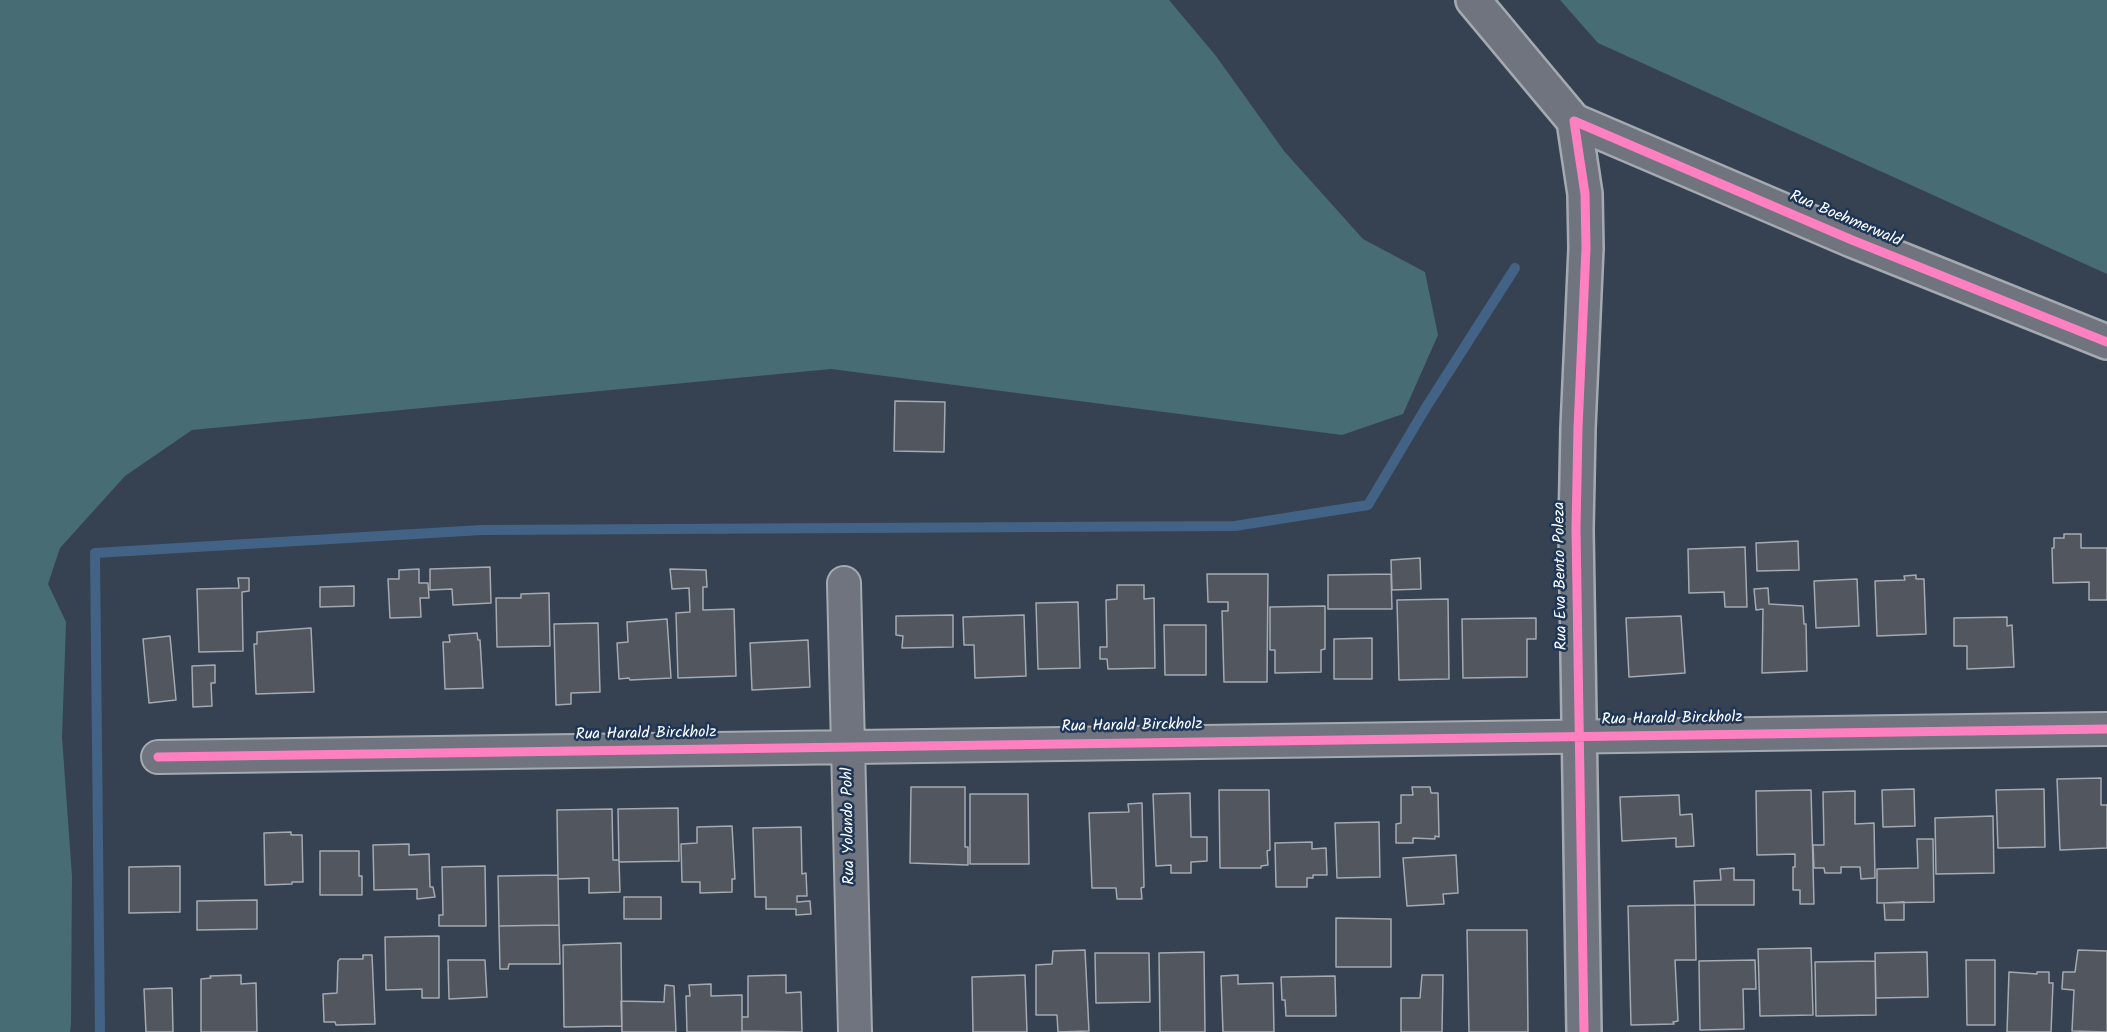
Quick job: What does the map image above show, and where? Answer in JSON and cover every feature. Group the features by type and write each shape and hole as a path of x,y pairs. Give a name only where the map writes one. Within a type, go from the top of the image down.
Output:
{"street":[{"name":"Rua Boehmerwald","path":"1473,0 1574,121 1852,240 2107,342"},
{"name":"Rua Eva Bento Poleza","path":"1574,121 1585,194 1586,248 1576,529 1584,1032"},
{"name":"Rua Yolando Pohl","path":"844,583 855,1032"},
{"name":"Rua Harald Birckholz","path":"158,757 2107,729"}],"green space":[{"path":"0,0 1169,0 1216,56 1284,151 1363,239 1425,272 1438,335 1403,414 1342,435 831,369 192,430 125,476 60,548 48,584 66,622 62,737 72,876 71,1024 70,1032 0,1032"},
{"path":"1560,0 2107,0 2107,274 1598,43"}],"building":[{"path":"895,401 945,402 944,452 894,451"},
{"path":"2064,534 2081,534 2081,548 2107,548 2107,600 2089,600 2089,582 2053,583 2054,538 2064,538"},
{"path":"1798,541 1799,570 1757,571 1756,543"},
{"path":"1745,547 1747,607 1725,607 1724,592 1689,593 1688,549"},
{"path":"1420,558 1421,589 1392,590 1391,560"},
{"path":"490,567 491,603 453,605 452,589 430,590 430,569"},
{"path":"419,569 419,583 428,583 429,598 420,598 421,617 390,618 388,579 399,579 399,570"},
{"path":"670,569 706,570 707,587 703,587 703,610 734,609 736,676 678,678 676,613 690,612 689,588 672,589"},
{"path":"1207,574 1268,574 1267,682 1224,682 1222,611 1228,611 1228,602 1208,602"},
{"path":"1391,574 1392,609 1328,609 1328,575"},
{"path":"1916,575 1916,579 1924,579 1926,634 1877,636 1875,581 1905,580 1904,576"},
{"path":"238,578 249,578 249,591 242,592 243,651 199,652 197,589 239,588"},
{"path":"1857,579 1859,626 1816,628 1814,581"},
{"path":"1117,585 1144,585 1144,599 1154,598 1155,668 1108,669 1107,659 1100,659 1100,647 1107,647 1106,600 1117,599"},
{"path":"354,586 354,606 320,607 320,587"},
{"path":"1768,588 1769,604 1803,606 1804,624 1806,624 1807,671 1762,673 1763,609 1756,610 1754,589"},
{"path":"549,593 550,646 497,647 496,598 521,598 521,594"},
{"path":"1448,599 1449,679 1399,680 1397,600"},
{"path":"1078,602 1080,668 1038,669 1036,603"},
{"path":"1325,606 1325,649 1321,650 1321,672 1275,673 1275,650 1270,650 1270,607"},
{"path":"953,615 953,647 902,648 903,636 896,635 896,616"},
{"path":"1024,615 1026,676 975,678 974,645 964,645 963,617"},
{"path":"1681,616 1685,673 1629,677 1626,618"},
{"path":"2007,617 2007,626 2012,625 2014,667 1967,669 1967,646 1954,646 1954,618"},
{"path":"1536,618 1536,639 1527,639 1527,677 1463,678 1462,619"},
{"path":"667,619 671,678 619,679 617,643 628,642 627,622"},
{"path":"598,623 600,692 571,693 571,704 556,705 554,624"},
{"path":"1164,625 1206,625 1206,675 1165,675"},
{"path":"311,628 314,692 256,694 254,644 257,644 257,632"},
{"path":"477,633 478,640 480,640 483,688 445,689 443,642 450,642 449,635"},
{"path":"170,636 176,700 149,703 143,639"},
{"path":"1372,638 1372,679 1334,679 1334,639"},
{"path":"808,640 810,687 752,690 750,643"},
{"path":"215,665 215,683 211,683 212,706 193,707 192,666"},
{"path":"2101,778 2101,805 2107,805 2107,848 2060,850 2057,779"},
{"path":"911,787 965,787 965,847 968,847 968,865 910,863"},
{"path":"1412,787 1430,787 1431,793 1438,793 1439,837 1435,836 1435,839 1413,838 1413,843 1396,843 1396,824 1401,823 1401,795 1413,795"},
{"path":"1914,789 1915,826 1883,827 1882,790"},
{"path":"2044,789 2045,847 1998,848 1996,790"},
{"path":"1219,790 1269,790 1268,865 1261,866 1261,868 1220,868"},
{"path":"1811,790 1814,904 1800,904 1800,890 1793,890 1795,854 1757,855 1756,791"},
{"path":"1855,791 1855,824 1874,823 1875,878 1861,879 1860,867 1841,867 1841,873 1825,873 1824,868 1814,868 1813,845 1824,845 1823,792"},
{"path":"1190,793 1191,837 1207,837 1207,861 1191,862 1191,873 1171,873 1171,865 1156,866 1153,794"},
{"path":"970,794 1028,794 1029,864 970,864"},
{"path":"1679,795 1680,815 1692,814 1694,846 1676,847 1676,838 1622,841 1620,797"},
{"path":"1142,803 1144,887 1141,888 1142,899 1117,899 1116,888 1092,888 1089,813 1129,812 1128,804"},
{"path":"678,808 679,861 619,862 618,809"},
{"path":"612,809 613,860 619,860 620,892 589,893 589,878 558,879 557,810"},
{"path":"1993,816 1994,873 1936,874 1935,818"},
{"path":"1379,822 1380,877 1337,878 1335,823"},
{"path":"732,826 735,879 732,879 732,892 700,893 700,882 682,882 681,844 697,843 697,827"},
{"path":"801,827 802,874 806,873 807,896 797,896 797,902 810,901 811,914 796,915 796,909 766,909 766,897 755,897 753,828"},
{"path":"291,832 291,835 302,835 303,882 265,885 264,833"},
{"path":"1917,839 1933,839 1934,902 1877,903 1877,869 1918,868"},
{"path":"1312,842 1312,849 1326,848 1327,875 1313,875 1313,878 1307,878 1307,887 1276,887 1275,843"},
{"path":"409,844 409,855 429,854 430,887 433,887 435,897 417,899 417,889 374,890 373,845"},
{"path":"320,851 359,851 362,895 320,895"},
{"path":"1456,855 1458,893 1443,894 1444,904 1407,906 1403,858"},
{"path":"180,866 180,912 129,913 129,867"},
{"path":"485,866 486,926 439,926 439,915 443,915 442,867"},
{"path":"1734,868 1734,880 1754,880 1754,905 1695,905 1694,881 1721,880 1720,869"},
{"path":"558,875 559,925 499,926 498,876"},
{"path":"624,897 661,897 661,919 624,919"},
{"path":"257,900 257,929 197,930 197,901"},
{"path":"1904,902 1904,920 1885,920 1884,903"},
{"path":"1695,905 1696,960 1675,960 1678,1021 1673,1022 1674,1024 1631,1025 1628,906"},
{"path":"1336,918 1391,919 1391,967 1336,967"},
{"path":"559,925 560,964 509,964 508,969 500,969 499,926"},
{"path":"1467,930 1527,930 1528,1032 1469,1032"},
{"path":"439,936 439,998 422,998 422,989 386,990 385,937"},
{"path":"621,943 622,1026 564,1027 563,945"},
{"path":"1811,948 1813,1015 1760,1016 1758,949"},
{"path":"1085,950 1089,1031 1058,1032 1057,1015 1036,1015 1036,965 1052,964 1053,951"},
{"path":"2078,950 2107,951 2107,1032 2072,1031 2074,990 2062,989 2063,972 2075,972"},
{"path":"1204,952 1205,1032 1160,1032 1159,953"},
{"path":"1927,952 1928,997 1876,998 1875,953"},
{"path":"1095,953 1149,953 1150,1002 1096,1003"},
{"path":"363,955 372,955 375,1024 336,1025 335,1022 324,1022 323,994 337,993 338,961 340,959 363,959"},
{"path":"448,960 485,960 487,997 449,999"},
{"path":"1755,960 1756,989 1743,989 1744,1029 1700,1030 1699,961"},
{"path":"1966,960 1995,960 1995,1025 1967,1025"},
{"path":"1875,961 1876,1015 1816,1016 1815,962"},
{"path":"2009,972 2037,974 2037,972 2049,972 2049,983 2053,983 2051,1032 2007,1032"},
{"path":"241,975 241,984 256,983 257,1032 201,1032 201,979 211,978 210,976"},
{"path":"786,975 786,993 801,992 802,1032 742,1031 742,1017 748,1017 748,976"},
{"path":"1025,975 1027,1032 973,1032 972,977"},
{"path":"1238,975 1238,984 1273,983 1274,1032 1223,1032 1221,976"},
{"path":"1422,975 1443,975 1442,1032 1401,1032 1401,998 1420,998"},
{"path":"1335,976 1336,1016 1286,1016 1285,1000 1282,1000 1281,977"},
{"path":"711,984 711,996 742,995 742,1032 687,1032 686,996 690,996 689,985"},
{"path":"665,985 674,986 676,1032 622,1032 621,1001 664,1002"},
{"path":"172,988 173,1032 146,1032 144,989"}],"waterway":[{"path":"100,1032 95,553 482,530 1235,526 1368,505 1425,409 1515,268"}],"cycle path":[{"path":"1574,121 1585,194 1586,248 1576,529 1584,1032"},
{"path":"1574,121 1852,240 2107,342"},
{"path":"158,757 2107,729"}]}
